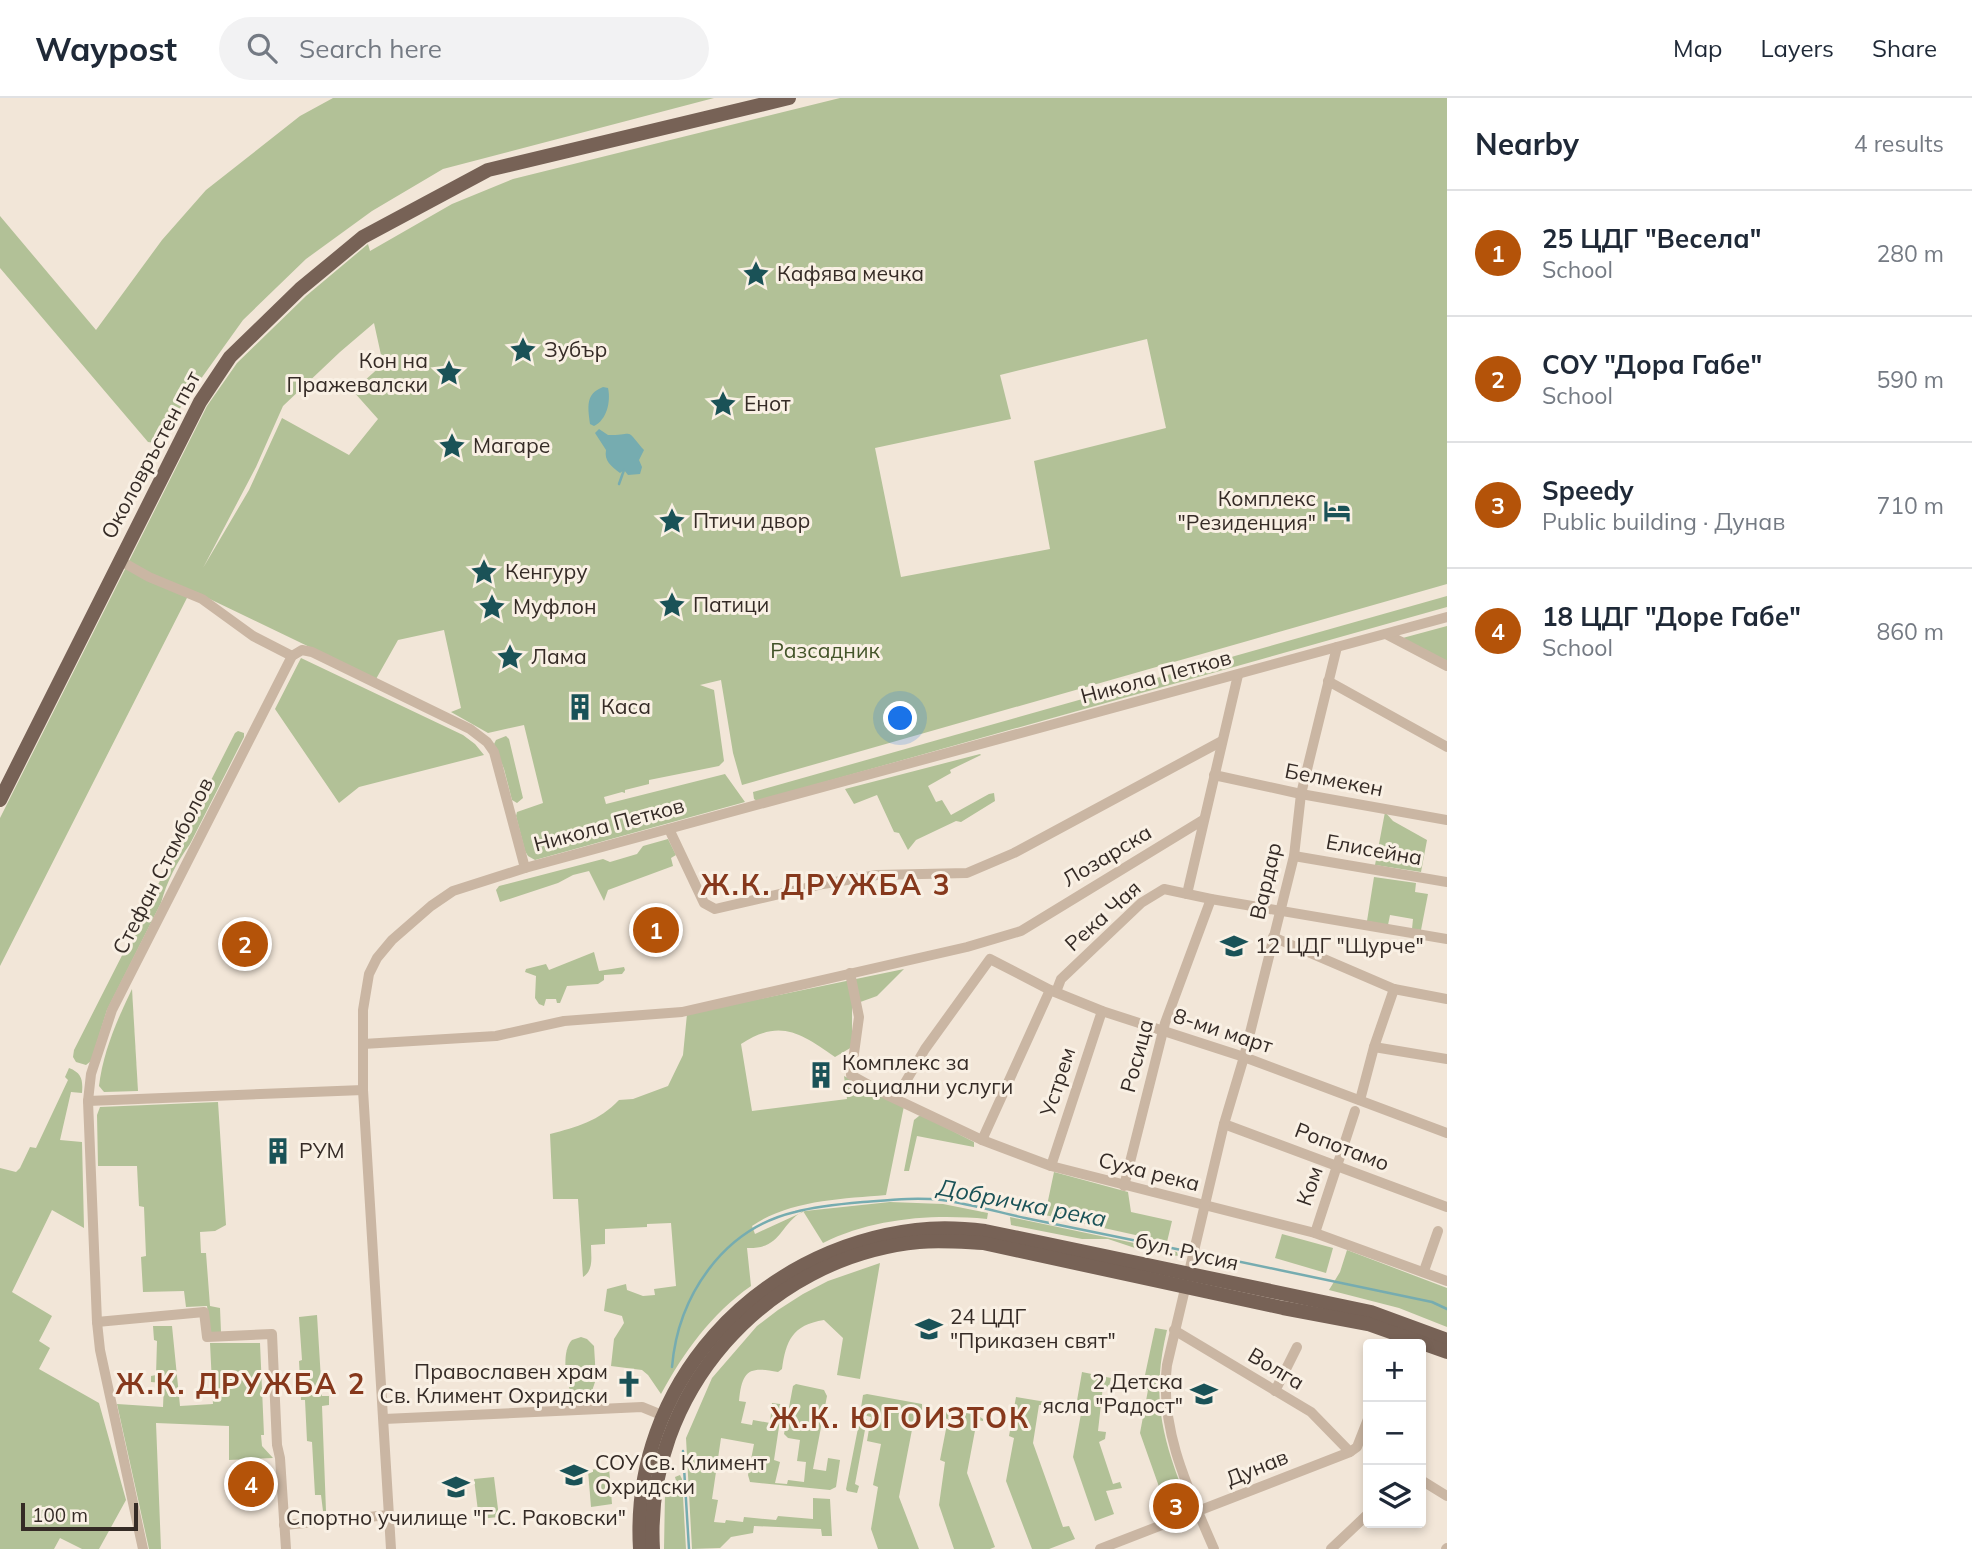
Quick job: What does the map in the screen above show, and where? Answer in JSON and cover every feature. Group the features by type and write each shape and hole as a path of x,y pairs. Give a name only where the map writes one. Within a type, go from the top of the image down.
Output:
{"main road":[{"name":"Околовръстен път","path":"0,800 200,402 230,357 300,289 363,237 488,170 789,98"},
{"name":"бул. Русия","path":"640,1549 642,1491 649,1457 664,1416 687,1371 712,1337 739,1308 763,1288 799,1266 879,1236 917,1229 985,1231 1371,1312 1447,1340"},
{"name":"бул. Русия","path":"653,1549 653,1517 662,1461 675,1423 698,1378 722,1345 771,1299 805,1278 842,1261 882,1249 918,1242 954,1241 1188,1275 1368,1324 1447,1352"}],"street":[{"path":"119,560 149,577 202,599 253,636 292,656 302,650 312,652 470,729 487,742 498,762 525,868"},
{"name":"Никола Петков","path":"391,1549 363,1090 363,1010 369,974 377,958 431,906 453,891 525,868 1447,617"},
{"path":"1386,635 1447,666"},
{"name":"Вардар","path":"1188,1275 1224,1124 1244,1057 1294,856 1301,794 1337,647"},
{"name":"Стефан Стамболов","path":"144,1549 104,1378 97,1322 88,1101 94,1063 112,1010 292,656"},
{"path":"1187,894 1238,675"},
{"path":"1328,681 1447,747"},
{"path":"669,829 704,903 715,909 823,884 877,875 967,873 1013,853 1222,741"},
{"name":"Белмекен","path":"1214,775 1301,794 1447,820"},
{"name":"Лозарска","path":"363,1044 496,1036 564,1021 682,1012 967,947 1021,931 1203,820"},
{"name":"Елисейна","path":"1294,856 1447,882"},
{"name":"Река Чая","path":"982,1140 1061,979 1141,903 1164,888 1211,899 1447,939"},
{"name":"Росица","path":"1124,1186 1163,1032 1211,899"},
{"path":"1273,937 1394,989 1447,999"},
{"name":"8-ми март","path":"896,1098 925,1049 990,959 1053,991 1102,1011 1244,1057 1357,1106 1447,1133"},
{"name":"Суха река","path":"849,973 859,1017 851,1075 982,1140 1051,1166 1315,1233 1447,1281"},
{"name":"Ком","path":"1315,1233 1394,989"},
{"name":"Устрем","path":"1051,1166 1102,1011"},
{"path":"1374,1047 1447,1059"},
{"path":"88,1101 363,1090"},
{"name":"Ропотамо","path":"1224,1124 1447,1207"},
{"path":"1424,1271 1438,1231"},
{"path":"1188,1275 1167,1364 1165,1401 1174,1446 1214,1549"},
{"path":"97,1322 204,1312 207,1337 272,1334 277,1445 286,1549"},
{"name":"Волга","path":"1174,1330 1311,1412 1358,1450"},
{"path":"1275,1391 1297,1347"},
{"path":"384,1419 642,1407 664,1416"},
{"name":"Дунав","path":"1100,1549 1358,1450"},
{"path":"1426,1483 1447,1496"},
{"path":"284,1525 389,1515"},
{"path":"1331,1549 1363,1519"}],"green space":[{"path":"333,98 714,98 443,169 372,211 306,259 243,320 155,443 148,442 0,268 0,216 96,330 162,240 206,190 300,116"},
{"name":"Разсадник","path":"840,98 1447,98 1447,584 742,785 733,753 721,680 700,685 714,690 724,761 719,766 649,780 649,784 604,797 606,804 725,774 745,802 535,860 525,851 516,816 517,812 543,803 524,725 488,733 451,712 461,708 444,630 398,640 376,679 191,590 0,966 0,818 207,406 237,363 306,296 368,244 370,251 452,204 513,179","holes":["374,323 383,364 353,391 378,419 349,455 282,418 249,490 203,568 256,467 283,406","1147,339 1166,428 1034,461 1050,549 901,577 875,448 1011,419 1000,375"]},
{"path":"1447,596 1447,607 757,801 754,799 753,792"},
{"path":"1447,626 1447,663 1399,639"},
{"path":"301,658 463,735 484,755 359,787 339,803 275,709"},
{"path":"238,731 244,733 244,737 173,872 161,903 107,1010 91,1061 86,1065 76,1062 73,1057 74,1050"},
{"path":"506,736 523,798 517,803 512,800 494,744 496,740"},
{"path":"980,754 928,786 936,802 942,800 951,815 989,794 994,793 995,801 961,822 956,821 916,840 908,850 899,833 894,832 877,795 854,804 845,789"},
{"path":"1385,812 1393,821 1427,840 1421,872 1375,865"},
{"path":"668,839 676,855 671,858 673,866 608,890 604,901 589,871 500,902 496,890 499,886 603,859 610,862 637,854 643,846"},
{"path":"1374,877 1416,883 1415,892 1428,894 1421,930 1412,929 1413,919 1390,915 1388,925 1367,921"},
{"path":"594,952 599,971 624,967 625,970 622,974 604,975 604,980 598,984 567,986 560,1003 557,1003 556,999 546,999 544,1006 539,1004 535,998 536,976 525,972 526,969 546,964 549,970"},
{"path":"904,969 877,996 852,1005 852,1047 835,1057 790,1032 768,1032 741,1044 752,1111 847,1099 844,1076 904,1106 886,1195 816,1202 767,1217 752,1226 755,1234 800,1213 774,1241 767,1245 747,1248 751,1286 711,1321 679,1363 661,1394 642,1370 611,1366 614,1339 624,1323 622,1316 604,1311 607,1289 626,1284 627,1290 643,1296 655,1295 654,1289 676,1286 671,1223 605,1229 605,1244 591,1245 590,1267 583,1277 578,1199 553,1199 550,1134 595,1118 619,1100 633,1099 668,1086 683,1055 687,1014"},
{"path":"132,989 138,1091 104,1092 99,1086 107,1049"},
{"path":"69,1068 81,1077 82,1093 71,1092 60,1140 82,1142 84,1228 52,1210 12,1292 52,1316 39,1341 50,1348 39,1369 99,1403 126,1500 99,1549 82,1549 60,1538 54,1549 0,1549 0,1168 16,1172 30,1147 36,1148 68,1080 65,1077"},
{"path":"218,1102 226,1225 215,1231 200,1232 201,1253 206,1253 210,1306 220,1308 221,1332 210,1333 207,1306 186,1307 184,1291 143,1292 141,1257 146,1256 144,1207 139,1206 137,1166 98,1166 97,1115 100,1107"},
{"path":"919,1116 974,1142 974,1147 917,1136 909,1171 904,1171 914,1120"},
{"path":"1054,1172 1128,1192 1131,1212 1172,1221 1167,1242 1045,1215"},
{"path":"890,1202 943,1204 988,1213 987,1219 945,1217 883,1223 823,1243 803,1212"},
{"path":"1010,1217 1177,1252 1178,1256 1138,1249 1108,1239 1082,1239 1011,1225"},
{"path":"1282,1234 1333,1248 1326,1273 1275,1258"},
{"path":"1347,1250 1447,1288 1447,1327 1399,1308 1329,1290 1340,1272"},
{"path":"880,1263 860,1379 837,1375 843,1338 824,1320 804,1326 792,1336 782,1369 778,1372 754,1370 745,1377 740,1391 739,1401 746,1402 741,1423 752,1425 753,1420 770,1423 772,1403 782,1407 774,1460 780,1462 775,1483 787,1484 788,1480 804,1482 806,1462 797,1461 800,1440 788,1438 784,1434 793,1386 796,1384 824,1390 827,1396 813,1469 826,1471 828,1458 840,1460 836,1487 830,1490 750,1482 748,1475 754,1444 721,1438 712,1499 718,1500 714,1522 743,1522 744,1517 813,1519 813,1498 830,1499 832,1536 822,1536 821,1529 754,1526 753,1533 731,1537 720,1548 692,1549 686,1438 712,1378 757,1326 778,1310 828,1281"},
{"path":"317,1315 322,1396 329,1396 329,1405 322,1406 326,1511 323,1511 321,1495 315,1495 312,1442 307,1441 299,1361 302,1360 299,1317"},
{"path":"153,1326 172,1326 180,1406 213,1404 210,1343 260,1343 264,1435 261,1435 262,1446 273,1458 229,1460 229,1426 156,1423 161,1549 149,1549 117,1404 163,1407 164,1383 151,1382 151,1376 156,1375 157,1341 154,1340"},
{"path":"1155,1328 1167,1330 1159,1393 1164,1430 1183,1491 1163,1498 1140,1433 1148,1390 1142,1389"},
{"path":"581,1337 594,1346 596,1379 592,1391 580,1394 570,1390 565,1364 569,1345 572,1340"},
{"path":"1082,1372 1111,1378 1109,1387 1103,1386 1098,1431 1106,1432 1105,1439 1099,1442 1113,1484 1120,1482 1122,1488 1106,1491 1114,1514 1095,1521 1073,1457 1081,1414 1075,1412"},
{"path":"863,1395 922,1404 922,1410 916,1409 899,1497 919,1549 878,1549 871,1529 878,1487 873,1485 881,1444 867,1441 871,1417 860,1414"},
{"path":"1016,1397 1046,1402 1045,1405 1039,1405 1033,1443 1063,1527 1069,1526 1075,1539 1049,1549 1032,1549 1006,1481 1014,1438 1009,1436"},
{"path":"935,1409 977,1415 983,1419 977,1420 967,1473 995,1547 990,1549 954,1549 939,1505 945,1462 940,1460 948,1419 934,1416"},
{"path":"860,1418 867,1419 855,1484 859,1486 857,1493 846,1489"},
{"path":"609,1468 612,1504 591,1507 588,1470"},
{"path":"680,1475 686,1549 664,1549 665,1494 667,1489 674,1489 677,1484 675,1477"},
{"path":"494,1477 499,1517 479,1519 474,1479"}],"water":[{"path":"603,387 608,388 608,404 605,415 594,426 590,424 590,397"},
{"path":"599,429 608,435 629,434 634,438 644,450 639,460 642,467 640,474 628,475 624,470 620,473 611,466 606,450 595,433"}],"waterway":[{"path":"619,484 624,470"},
{"name":"Добричка река","path":"672,1367 684,1315 709,1269 746,1233 769,1221 803,1210 837,1204 942,1200 1191,1252"},
{"name":"Добричка река","path":"1198,1253 1432,1302 1447,1309"},
{"name":"Добричка река","path":"683,1451 689,1549"}],"place":[{"name":"Кафява мечка","path":"756,274"},
{"name":"Зубър","path":"523,350"},
{"name":"Кон на Пражевалски","path":"449,373"},
{"name":"Енот","path":"723,404"},
{"name":"Магаре","path":"452,446"},
{"name":"Комплекс \"Резиденция\"","path":"1337,511"},
{"name":"Птичи двор","path":"672,521"},
{"name":"Кенгуру","path":"484,572"},
{"name":"Патици","path":"672,605"},
{"name":"Муфлон","path":"492,607"},
{"name":"Лама","path":"510,657"},
{"name":"Каса","path":"580,707"},
{"name":"25 ЦДГ \"Весела\"","path":"656,930"},
{"name":"СОУ \"Дора Габе\"","path":"245,944"},
{"name":"12 ЦДГ \"Щурче\"","path":"1234,946"},
{"name":"Комплекс за социални услуги","path":"821,1075"},
{"name":"РУМ","path":"278,1151"},
{"name":"24 ЦДГ \"Приказен свят\"","path":"929,1329"},
{"name":"Православен храм Св. Климент Охридски","path":"629,1384"},
{"name":"2 Детска ясла \"Радост\"","path":"1204,1394"},
{"name":"СОУ Св. Климент Охридски","path":"574,1475"},
{"name":"18 ЦДГ \"Доре Габе\"","path":"251,1484"},
{"name":"Спортно училище \"Г.С. Раковски\"","path":"456,1487"},
{"name":"Speedy","path":"1176,1506"}],"district":[{"name":"Ж.К. ДРУЖБА 3","path":"826,885"},
{"name":"Ж.К. ДРУЖБА 2","path":"241,1384"},
{"name":"Ж.К. ЮГОИЗТОК","path":"900,1418"}]}
